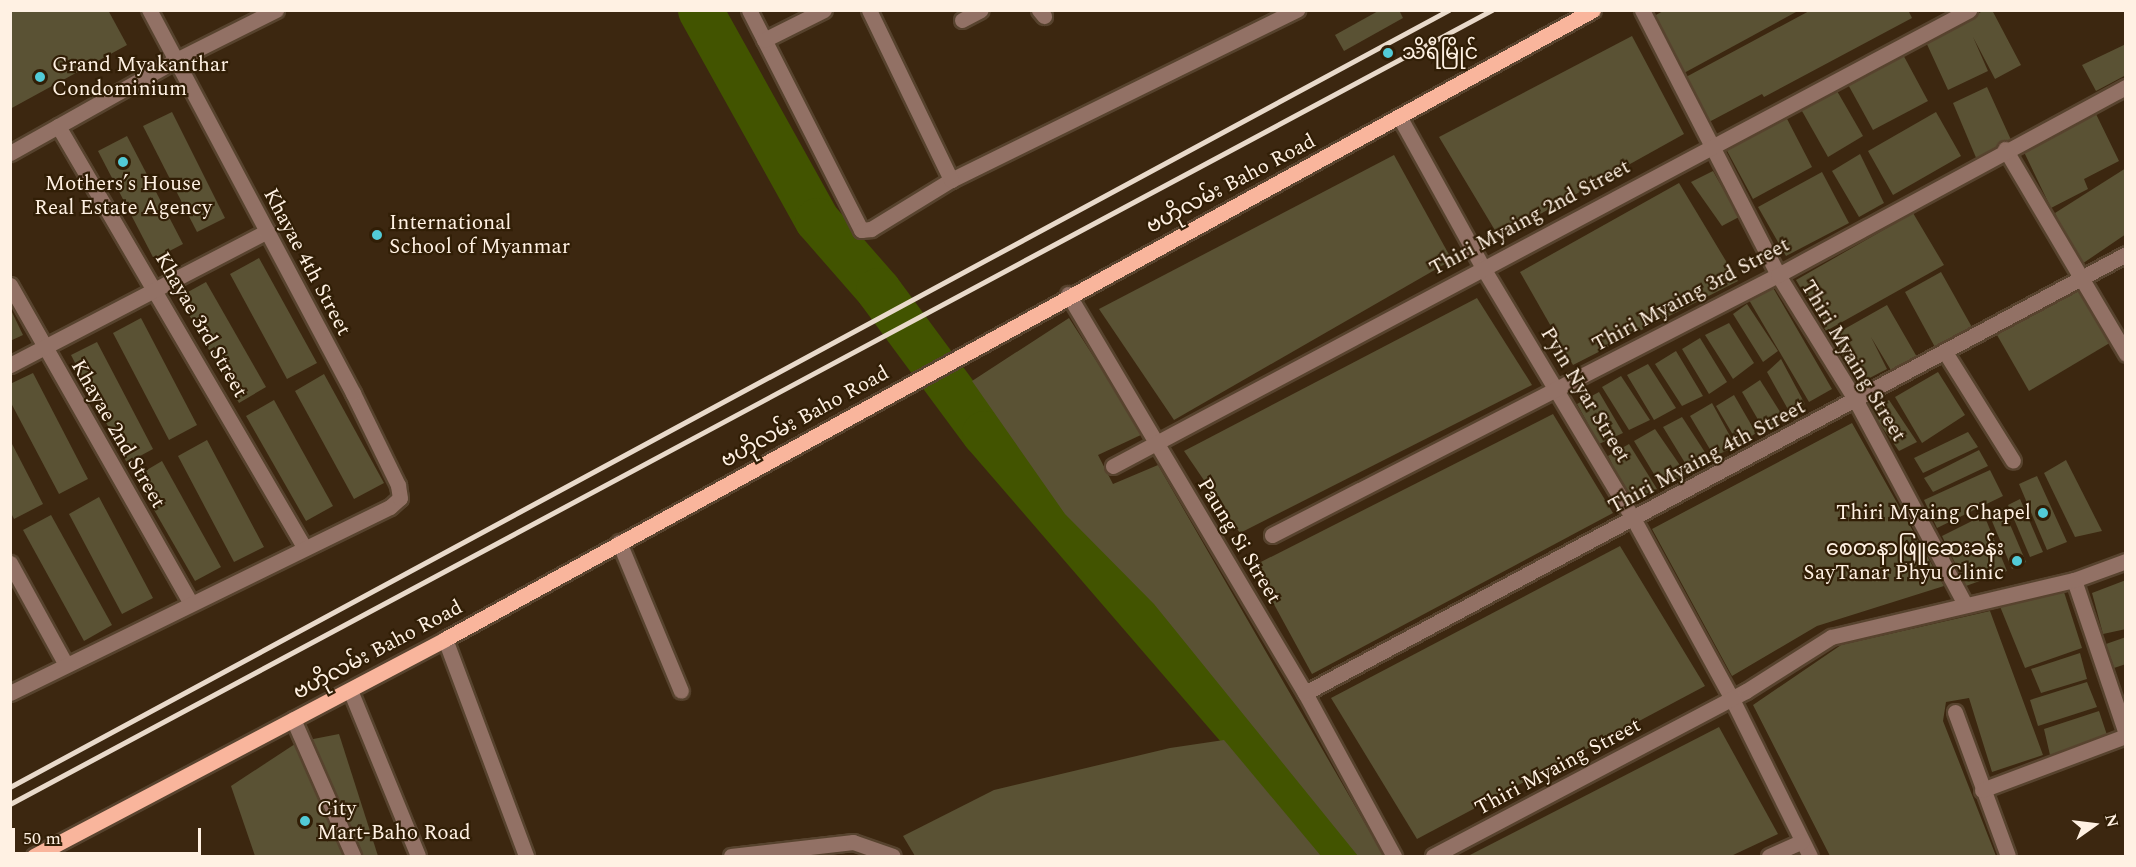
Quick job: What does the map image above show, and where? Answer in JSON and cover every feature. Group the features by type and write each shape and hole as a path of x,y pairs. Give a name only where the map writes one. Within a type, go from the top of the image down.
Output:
{"main road":[{"name":"ဗဟိုလမ်း Baho Road","path":"34,856 445,639 1068,294 1400,118 1593,10"}],"street":[{"name":"Khayae 4th Street","path":"149,10 267,231 398,485 400,498 390,507 304,548"},
{"path":"10,153 176,60 276,10"},
{"path":"749,10 861,230 871,229 951,180 1297,10"},
{"path":"764,40 824,10"},
{"path":"868,10 951,180"},
{"path":"962,20 981,10"},
{"name":"Thiri Myaing Street","path":"1642,10 1778,275 1856,401 1965,604"},
{"name":"Thiri Myaing 2nd Street","path":"1113,466 1710,145 1969,10"},
{"name":"Thiri Myaing 3rd Street","path":"1272,535 1778,275 2005,149 2126,87"},
{"name":"Pyin Nyar Street","path":"1400,118 1483,268 1558,388 1634,519 1732,699 1810,856"},
{"name":"Khayae 3rd Street","path":"58,126 156,289 304,548"},
{"path":"2005,149 2078,278 2126,354"},
{"path":"10,365 267,231"},
{"name":"Thiri Myaing 4th Street","path":"1305,693 1856,401 2078,278 2126,254"},
{"name":"Khayae 2nd Street","path":"10,285 191,603"},
{"name":"Paung Si Street","path":"1068,294 1305,693 1394,856"},
{"path":"1945,352 2013,461"},
{"path":"619,542 681,691"},
{"path":"10,693 304,548"},
{"name":"Thiri Myaing Street","path":"1433,856 1732,699 1831,637 2074,580 2126,561"},
{"path":"12,569 66,665"},
{"path":"1982,790 2126,735 2074,580"},
{"path":"445,639 526,856"},
{"path":"350,690 418,856"},
{"path":"1955,712 2008,856"},
{"path":"293,719 353,856"},
{"path":"1769,856 1802,841"},
{"path":"731,856 853,842 893,856"}],"building":[{"name":"Grand Myakanthar Condominium","path":"10,10 108,10 127,45 10,109"},
{"path":"1380,10 1399,10 1403,18 1344,51 1335,35"},
{"path":"1665,10 1795,10 1796,12 1684,73 1654,16"},
{"path":"1811,10 1908,10 1912,18 1764,97 1762,94 1709,122 1686,77"},
{"path":"1985,10 1992,10 2021,65 1995,79 1973,37 1988,71 1948,90 1925,40"},
{"path":"1632,36 1684,134 1499,237 1439,137"},
{"path":"2126,44 2126,75 2096,91 2082,65"},
{"path":"1900,49 1928,101 1873,130 1845,79"},
{"path":"1833,84 1863,136 1828,157 1798,104"},
{"path":"1987,87 2012,142 1977,160 1953,103"},
{"path":"172,112 225,218 197,232 143,126"},
{"path":"1936,112 1961,156 1893,195 1868,151"},
{"path":"2096,114 2119,161 2084,179 2088,189 2051,208 2023,150"},
{"path":"1785,115 1812,167 1753,199 1725,147"},
{"path":"127,136 183,244 154,259 98,151"},
{"path":"1860,154 1884,203 1859,217 1832,171"},
{"path":"1394,155 1452,260 1174,420 1099,309"},
{"path":"2126,168 2126,234 2079,266 2055,213"},
{"path":"1713,171 1739,217 1722,226 1691,182"},
{"path":"1822,172 1849,223 1786,256 1758,207"},
{"path":"1679,183 1738,281 1573,365 1520,272"},
{"path":"1913,213 1944,265 1826,331 1796,280"},
{"path":"259,258 317,363 287,379 230,274"},
{"path":"1941,272 1973,329 1936,349 1905,292"},
{"path":"206,282 266,387 239,403 179,297"},
{"path":"1772,286 1832,389 1809,402 1749,300"},
{"path":"2078,287 2113,341 2029,391 1997,335"},
{"path":"1477,298 1532,385 1240,533 1184,451"},
{"path":"1747,304 1778,351 1763,362 1733,314"},
{"path":"1887,305 1917,357 1892,372 1871,337 1887,369 1858,384 1832,336"},
{"path":"10,308 23,335 10,341"},
{"path":"141,318 197,425 169,440 113,333"},
{"path":"1069,318 1143,434 1098,455 1113,484 1158,465 1384,856 1358,856 1154,604 1065,514 972,381"},
{"path":"1729,323 1754,363 1733,379 1705,335"},
{"path":"1700,338 1727,382 1709,394 1682,349"},
{"path":"97,342 153,449 127,463 71,355"},
{"path":"1676,351 1703,396 1682,406 1655,364"},
{"path":"1781,359 1805,404 1790,413 1767,372"},
{"path":"1648,364 1676,408 1654,420 1627,375"},
{"path":"1938,372 1965,415 1922,443 1895,397"},
{"path":"33,373 88,479 59,494 10,401 10,384"},
{"path":"324,374 384,483 354,499 295,391"},
{"path":"1621,376 1650,420 1629,430 1602,387"},
{"path":"1760,380 1784,418 1764,430 1742,392"},
{"path":"1599,392 1623,433 1599,444 1577,404"},
{"path":"1734,395 1756,433 1739,445 1716,406"},
{"path":"274,400 333,506 306,521 246,416"},
{"path":"1889,400 1917,442 1899,451 1870,410"},
{"path":"1712,403 1736,447 1714,456 1690,416"},
{"path":"1553,414 1613,513 1312,674 1253,566"},
{"path":"1682,417 1710,460 1690,471 1663,427"},
{"path":"1852,423 1944,586 1817,626 1732,676 1652,529"},
{"path":"1655,429 1686,474 1663,489 1634,441"},
{"path":"1968,432 1978,447 1923,473 1914,458"},
{"path":"10,440 43,504 14,519 10,511"},
{"path":"207,440 264,547 234,562 178,456"},
{"path":"1629,444 1657,489 1632,503 1608,456"},
{"path":"1979,450 1988,466 1933,492 1924,478"},
{"path":"2066,460 2102,531 2075,537 2044,473"},
{"path":"162,461 221,567 195,581 135,477"},
{"path":"1990,470 2003,496 1937,528 1924,500"},
{"name":"Thiri Myaing Chapel","path":"2037,476 2067,542 2047,550 2019,484"},
{"path":"99,497 153,598 122,614 69,514"},
{"path":"2020,499 2043,552 2030,557 2008,505"},
{"path":"2003,508 2026,562 2012,569 1989,514"},
{"path":"51,515 112,625 84,641 23,530"},
{"path":"1984,515 2007,571 1966,586 1942,536"},
{"path":"1620,546 1705,686 1417,839 1331,698"},
{"path":"2126,580 2126,629 2103,634 2092,593"},
{"path":"2064,592 2082,648 2025,668 1999,604"},
{"path":"1990,611 2043,755 1992,772 1969,698 1946,702 1943,721 1996,856 1830,856 1753,705 1841,645"},
{"path":"2126,637 2126,664 2114,668 2106,644"},
{"path":"2080,653 2087,679 2041,693 2031,669"},
{"path":"2087,682 2097,707 2038,726 2030,700"},
{"path":"2099,711 2107,735 2050,755 2044,729"},
{"path":"1719,727 1778,834 1731,856 1468,856"},
{"name":"City Mart-Baho Road","path":"339,734 378,856 255,856 231,786 298,742"},
{"path":"1224,740 1321,856 915,856 903,836 994,790 1170,748"}],"waterway":[{"path":"700,10 817,220 878,290 984,433 1349,856"}],"railway":[{"path":"10,787 1449,10"},
{"path":"10,804 1492,10"}],"place":[{"name":"သိရီမြိုင်","path":"1388,53"},
{"name":"Grand Myakanthar Condominium","path":"40,77"},
{"name":"Mothers’s House Real Estate Agency","path":"123,162"},
{"name":"International School of Myanmar","path":"377,235"},
{"name":"Thiri Myaing Chapel","path":"2043,513"},
{"name":"စေတနာဖြူဆေးခန်း SayTanar Phyu Clinic","path":"2017,561"},
{"name":"City Mart-Baho Road","path":"305,821"}]}
